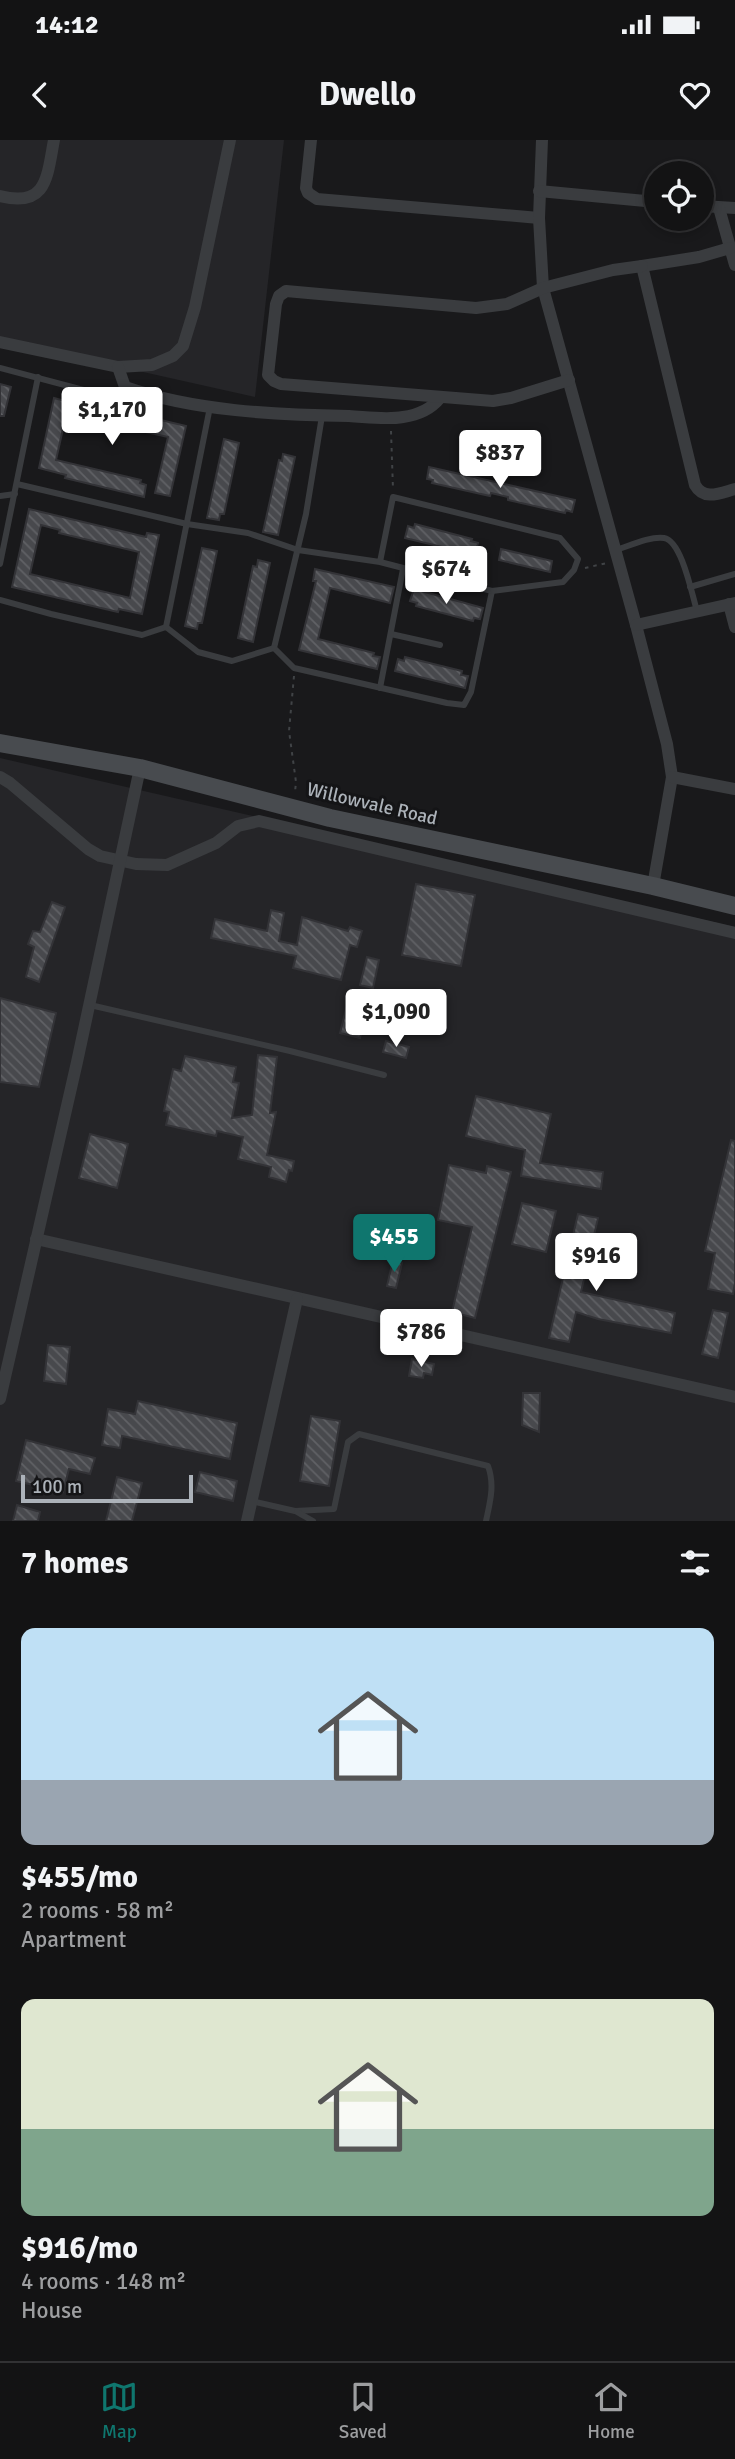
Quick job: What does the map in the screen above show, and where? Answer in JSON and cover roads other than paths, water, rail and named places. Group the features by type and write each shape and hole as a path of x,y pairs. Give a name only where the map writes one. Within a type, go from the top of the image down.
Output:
{"main road":[{"name":"Willowvale Road","path":"0,743 140,768 292,807 735,906"}],"street":[{"path":"0,196 25,200 40,191 54,140"},
{"path":"0,342 118,368 152,365 173,356 183,346 195,307 230,140"},
{"path":"311,140 306,188 308,193 317,199 539,218"},
{"path":"542,140 539,191 542,288 636,625 667,744 672,777 653,886"},
{"path":"539,191 644,201"},
{"path":"714,207 735,208"},
{"path":"719,208 735,265"},
{"path":"569,380 504,400 440,398 289,385 274,381 268,375 277,299 286,291 476,307 508,304 542,288 613,270 699,257 730,248"},
{"path":"642,266 695,485 701,493 707,495 735,489"},
{"path":"118,368 125,387 158,399 210,407 322,416 391,418 422,412 440,398"},
{"path":"636,625 732,603 735,627"},
{"path":"0,1398 140,768"},
{"path":"0,777 88,849 120,861 167,865 216,843 238,826 259,821 735,933"},
{"path":"672,777 735,789"},
{"path":"36,1239 735,1397"},
{"path":"247,1521 297,1299"}],"lane":[{"path":"0,368 110,397 125,387"},
{"path":"0,564 37,377"},
{"path":"166,627 210,407"},
{"path":"274,648 306,514 322,416"},
{"path":"17,484 187,524 248,533 298,550 380,562 492,591 563,582 574,570 578,559 560,538 393,497 380,562"},
{"path":"0,495 15,495"},
{"path":"617,555 654,539 665,538 672,542 679,552 697,611"},
{"path":"380,688 404,569"},
{"path":"690,587 735,575"},
{"path":"274,648 294,668 447,704 464,705 471,692 492,591"},
{"path":"0,600 142,635 166,627"},
{"path":"166,627 198,652 232,661 274,648"},
{"path":"391,634 440,645"},
{"path":"89,1005 384,1075"},
{"path":"251,1501 295,1511 334,1509 348,1442 359,1434 488,1466 492,1491 486,1521"},
{"path":"295,1511 313,1521"}]}
